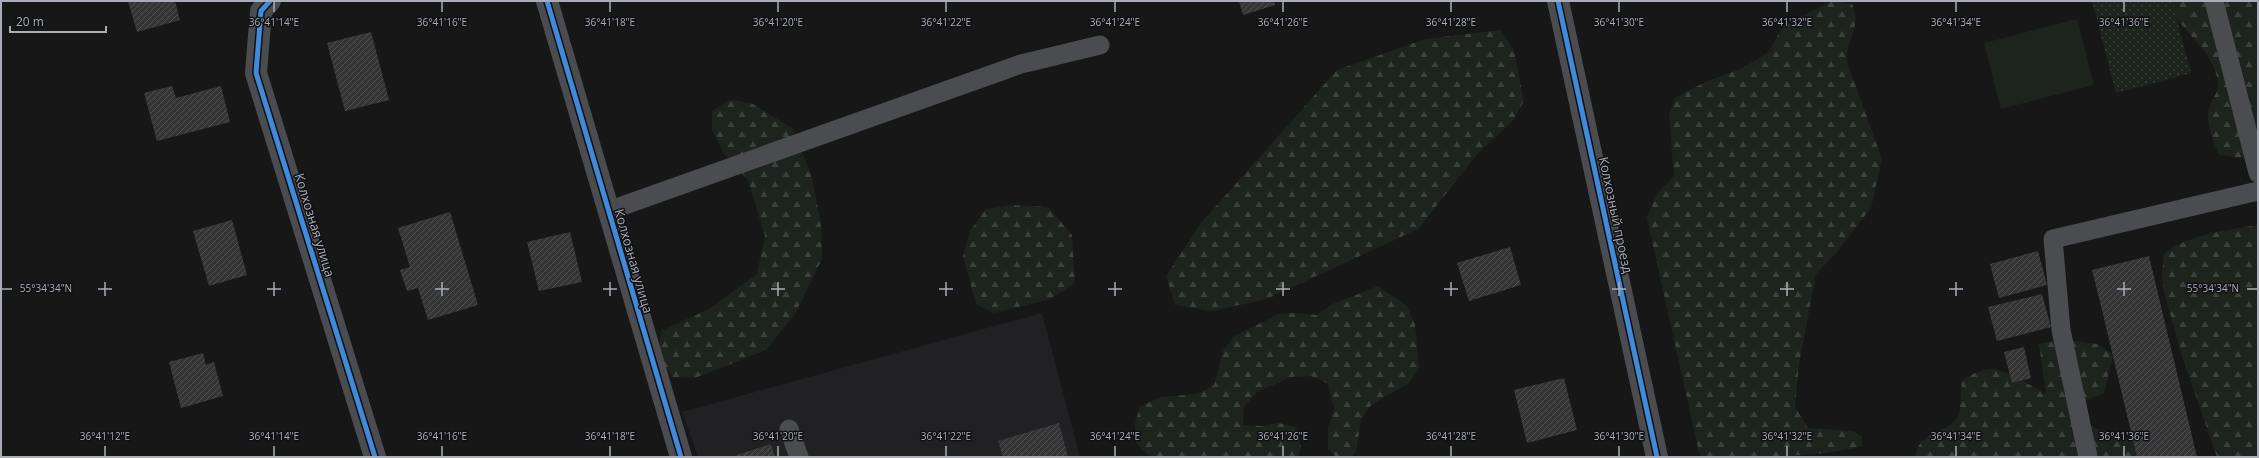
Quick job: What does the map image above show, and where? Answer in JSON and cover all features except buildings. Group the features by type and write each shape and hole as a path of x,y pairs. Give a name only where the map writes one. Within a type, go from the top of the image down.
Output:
{"street":[{"name":"Колхозная улица","path":"270,1 261,11 256,73 375,457"},
{"name":"Колхозная улица","path":"547,1 681,457"},
{"name":"Колхозный проезд","path":"1558,1 1657,457"}],"lane":[{"path":"2214,1 2258,173"},
{"path":"608,211 1021,64 1100,44"},
{"path":"2088,457 2061,330 2053,238 2258,192"},
{"path":"789,429 799,457"}],"shaded area":[{"path":"1042,313 1080,457 698,457 682,412"}],"green space":[{"path":"1832,1 1841,1 1853,5 1855,22 1847,53 1847,62 1882,159 1871,208 1836,253 1816,274 1799,364 1795,407 1808,428 1854,431 1862,437 1862,446 1826,453 1805,455 1700,457 1647,218 1657,194 1674,176 1669,115 1675,98 1705,82 1743,68 1767,53 1784,26"},
{"path":"2092,1 2172,1 2191,73 2116,93"},
{"path":"2170,1 2258,1 2258,160 2219,155 2208,119 2210,104 2218,87 2217,77 2213,65 2207,55 2179,21 2173,11"},
{"path":"2077,19 2094,85 2001,109 1984,43"},
{"path":"1501,30 1514,50 1524,101 1512,122 1479,152 1418,229 1267,299 1212,311 1175,305 1166,276 1201,223 1337,70 1425,39"},
{"path":"730,100 751,103 792,128 811,174 821,223 822,259 795,314 766,350 695,378 672,377 658,355 661,331 709,309 757,274 765,236 748,180 724,154 712,129 712,111"},
{"path":"1013,205 1048,207 1072,235 1075,283 1050,299 994,313 976,304 963,256 970,231 986,209"},
{"path":"2258,225 2258,457 2217,457 2181,353 2164,292 2162,275 2164,254 2174,247 2197,237 2221,231"},
{"path":"1378,286 1407,306 1415,324 1419,369 1408,384 1371,405 1361,420 1356,452 1350,457 1336,457 1328,449 1328,428 1334,408 1328,384 1311,376 1290,377 1256,393 1244,407 1243,425 1261,426 1278,423 1296,427 1301,446 1298,457 1151,457 1136,443 1135,424 1140,406 1161,397 1198,394 1214,385 1223,351 1234,336 1279,314 1296,313 1317,315 1333,304"},
{"path":"2061,339 2097,344 2113,355 2104,393 2081,402 2078,416 2091,426 2128,439 2139,449 2142,457 1916,457 1917,449 1926,438 1947,427 1958,416 1962,380 1973,374 1988,369 1997,370 2019,379 2046,394 2039,344"}],"cycle path":[{"path":"270,1 261,11 256,73 375,457"},
{"path":"547,1 681,457"},
{"path":"1558,1 1657,457"}]}
